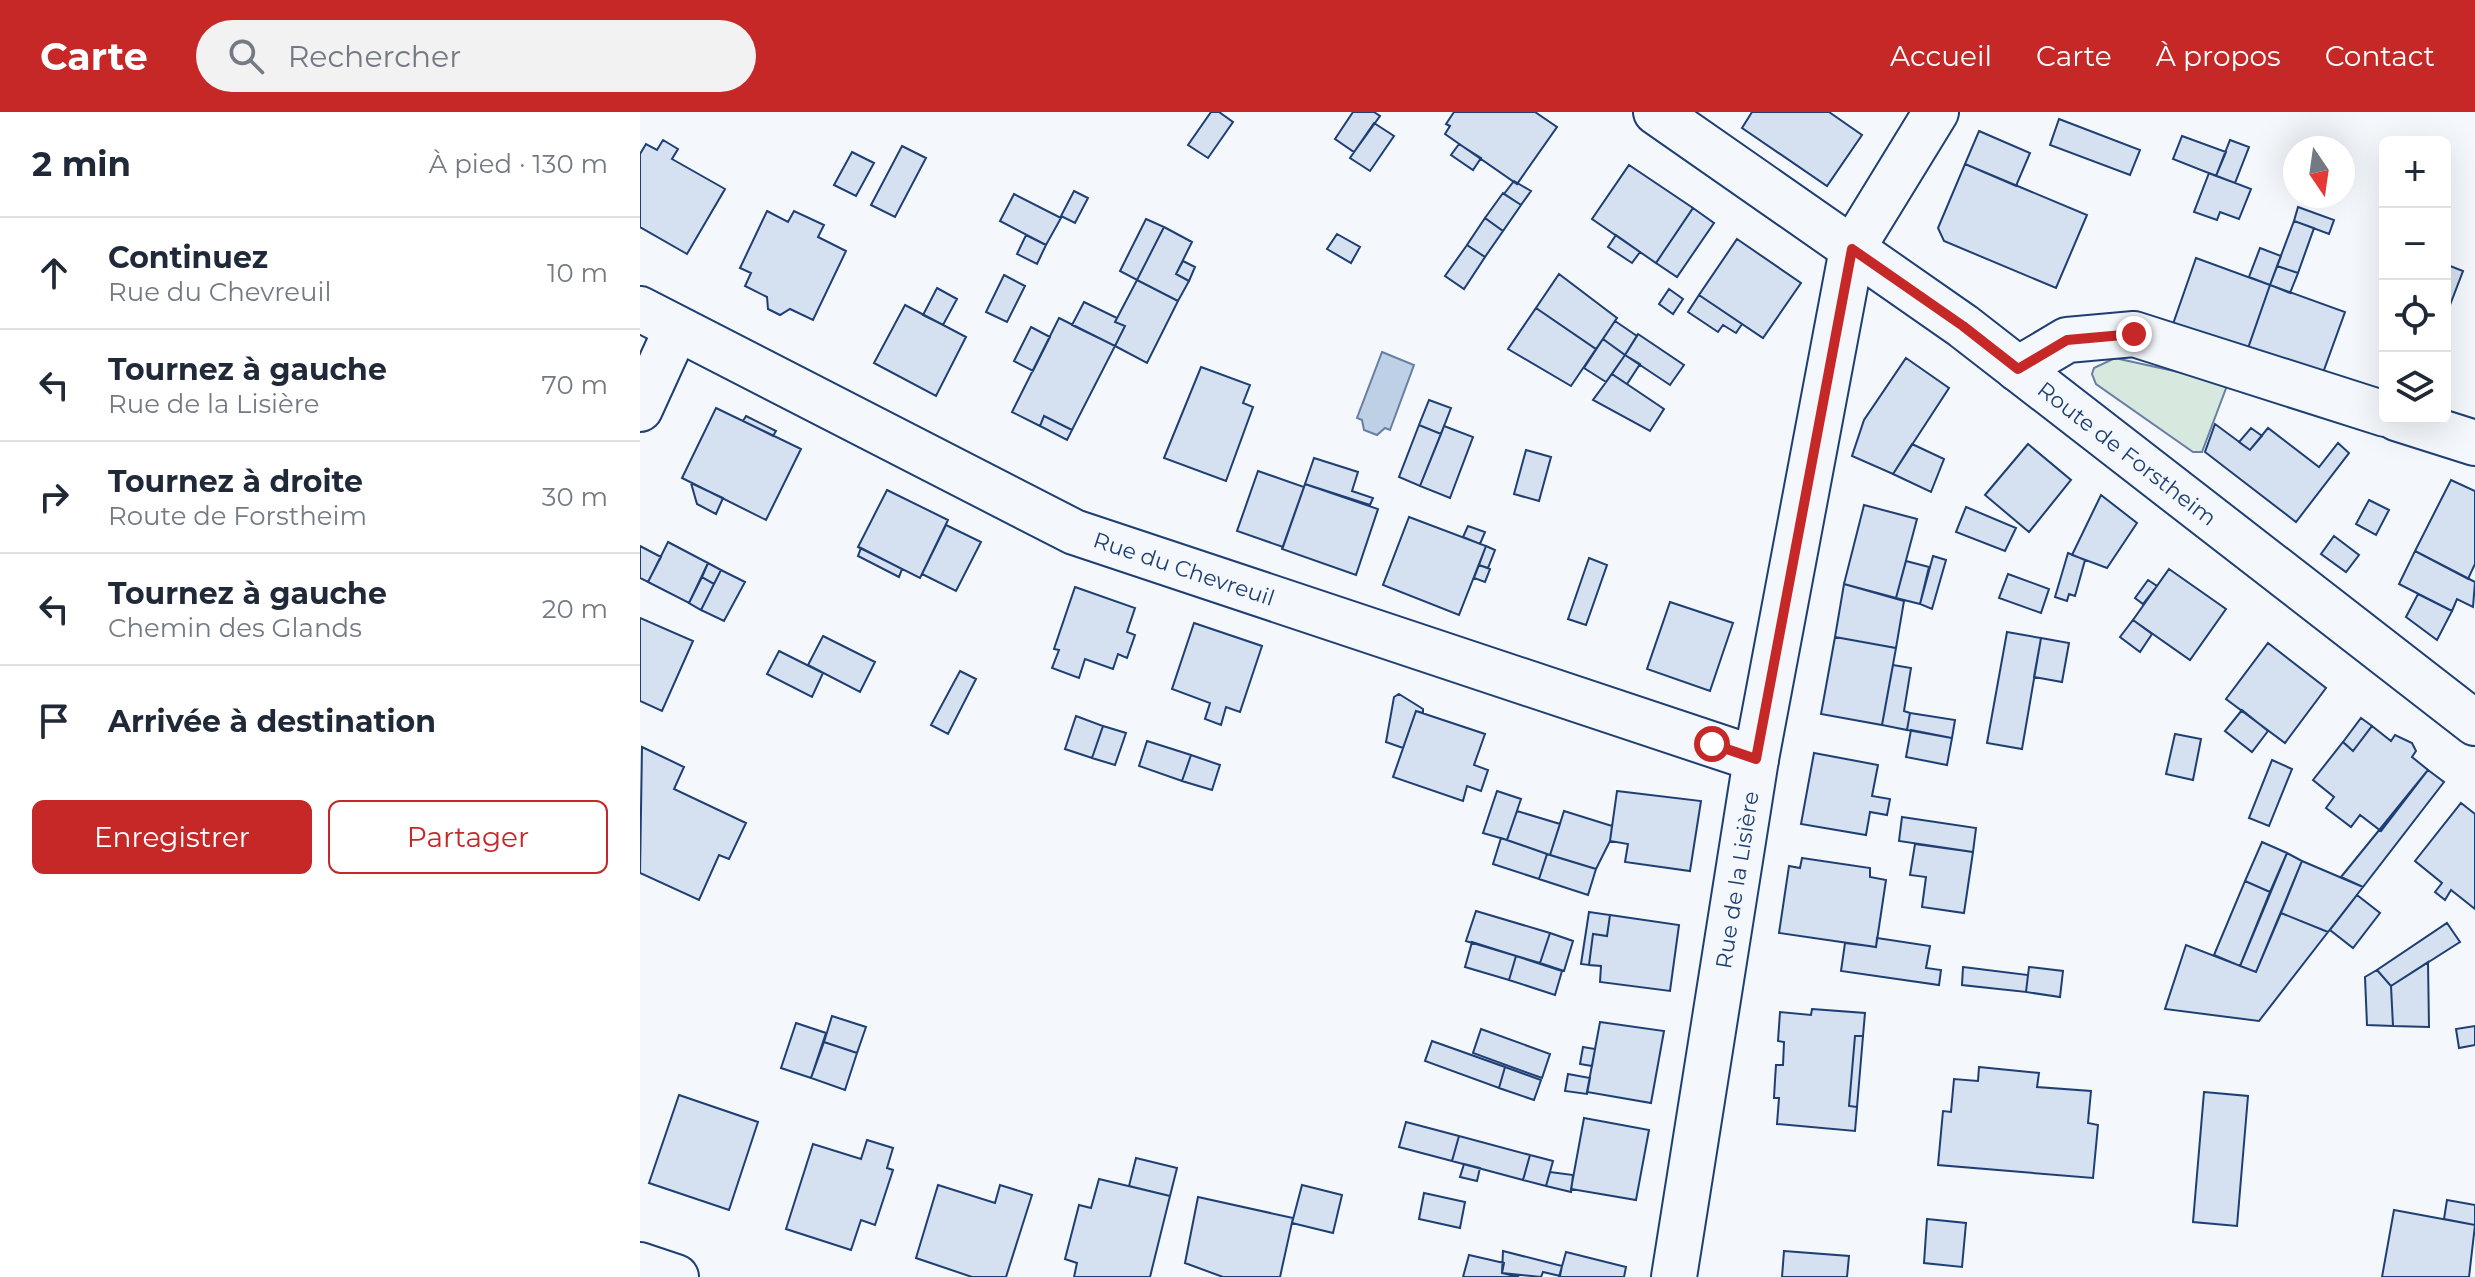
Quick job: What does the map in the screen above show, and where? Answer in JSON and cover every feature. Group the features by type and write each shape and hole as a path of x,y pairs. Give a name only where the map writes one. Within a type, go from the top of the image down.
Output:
{"street":[{"name":"Route de Forstheim","path":"1656,112 1963,326 2475,723"},
{"path":"1852,249 1936,112"},
{"name":"Rue de la Lisière","path":"1674,1277 1756,759 1852,249"},
{"path":"640,409 658,320"},
{"name":"Rue du Chevreuil","path":"658,320 1074,532 1756,759"},
{"path":"2018,369 2067,340 2134,334 2379,412"},
{"path":"2415,424 2475,443"},
{"path":"640,1265 676,1277"}],"shaded area":[{"path":"2115,358 2228,383 2202,452 2193,452 2096,384 2092,374 2094,368"}],"water":[{"path":"1382,352 1414,365 1390,430 1385,428 1377,435 1364,430 1362,420 1357,418"}],"building":[{"path":"1211,112 1219,112 1233,122 1208,158 1188,145"},
{"path":"1353,112 1374,112 1380,116 1354,152 1335,139"},
{"path":"1454,112 1535,112 1557,127 1517,184 1445,134 1450,126 1446,124"},
{"path":"1752,112 1829,112 1862,135 1827,186 1742,128"},
{"path":"2059,119 2140,150 2130,175 2050,145"},
{"path":"1374,123 1394,136 1370,171 1350,158"},
{"path":"1979,131 2030,153 2016,186 1965,164"},
{"path":"2182,136 2226,152 2216,176 2173,159"},
{"path":"663,140 678,149 672,159 725,189 687,254 640,227 640,154 646,144 657,150"},
{"path":"2230,140 2249,147 2235,183 2216,176"},
{"path":"1459,144 1481,158 1473,170 1451,155"},
{"path":"902,146 926,158 895,217 871,205"},
{"path":"852,152 874,163 856,196 834,185"},
{"path":"1965,164 2087,215 2056,288 1944,241 1938,228"},
{"path":"1629,165 1693,208 1656,263 1592,219"},
{"path":"2209,173 2251,189 2239,219 2220,212 2217,220 2194,212"},
{"path":"1514,181 1531,191 1521,205 1504,194"},
{"path":"1074,191 1088,198 1075,223 1061,216"},
{"path":"1503,193 1521,205 1503,231 1485,218"},
{"path":"1014,194 1061,218 1046,245 1000,221"},
{"path":"1693,208 1714,223 1677,277 1656,263"},
{"path":"2298,208 2334,220 2329,234 2294,221"},
{"path":"767,211 788,222 794,211 824,225 818,237 846,251 813,320 790,309 780,315 768,309 767,297 745,286 751,273 740,268"},
{"path":"1485,218 1503,231 1485,257 1467,245"},
{"path":"1146,219 1164,227 1137,280 1120,271"},
{"path":"2294,221 2314,228 2298,273 2277,266"},
{"path":"1164,227 1192,242 1176,274 1189,281 1178,301 1137,280"},
{"path":"1337,234 1360,247 1351,263 1327,249"},
{"path":"1026,235 1046,245 1037,264 1017,254"},
{"path":"1616,235 1640,252 1632,263 1608,247"},
{"path":"1737,239 1801,283 1763,338 1699,295"},
{"path":"1467,245 1485,257 1464,289 1445,276"},
{"path":"2260,248 2281,256 2270,285 2249,277"},
{"path":"2196,258 2270,285 2246,354 2172,327"},
{"path":"1183,261 1195,267 1189,281 1176,274"},
{"path":"2277,266 2298,273 2290,293 2270,285"},
{"path":"2451,266 2463,271 2451,302"},
{"path":"1559,274 1617,318 1596,349 1536,308"},
{"path":"1004,275 1025,286 1007,322 986,312"},
{"path":"1137,280 1178,301 1147,363 1115,346 1125,326 1115,322"},
{"path":"2270,285 2345,312 2320,381 2246,354"},
{"path":"937,288 957,299 943,325 923,315"},
{"path":"1669,289 1683,299 1673,314 1659,304"},
{"path":"1699,295 1742,324 1736,333 1723,325 1718,332 1688,312"},
{"path":"1084,302 1117,318 1115,322 1125,326 1115,346 1072,325"},
{"path":"905,305 966,337 936,396 874,363"},
{"path":"1536,308 1596,349 1571,386 1508,349"},
{"path":"1059,318 1115,346 1072,430 1044,416 1040,426 1012,412"},
{"path":"1615,321 1637,336 1625,355 1603,339"},
{"path":"1031,327 1050,337 1033,371 1014,361"},
{"path":"1638,334 1684,365 1670,385 1625,355"},
{"path":"1603,339 1625,355 1606,382 1584,368"},
{"path":"1625,355 1640,364 1627,384 1612,374"},
{"path":"1906,358 1949,388 1893,474 1852,456 1864,420"},
{"path":"1201,367 1250,385 1243,403 1253,407 1226,481 1164,458"},
{"path":"1612,374 1664,409 1650,431 1593,400"},
{"path":"1429,400 1451,408 1441,434 1419,425"},
{"path":"716,408 801,449 766,520 682,478"},
{"path":"746,416 776,431 773,436 743,421"},
{"path":"1044,416 1072,430 1067,440 1040,426"},
{"path":"2215,424 2250,450 2268,428 2319,467 2338,443 2349,453 2296,522 2205,452"},
{"path":"1419,425 1441,434 1420,486 1399,477"},
{"path":"1444,426 1473,437 1450,498 1420,486"},
{"path":"2251,428 2262,436 2250,450 2239,442"},
{"path":"1912,444 1944,459 1931,492 1893,474"},
{"path":"2028,444 2071,480 2029,532 1985,495"},
{"path":"1526,450 1551,457 1539,501 1514,494"},
{"path":"1314,458 1358,472 1352,491 1373,498 1370,505 1305,484"},
{"path":"1258,471 1304,487 1283,547 1237,531"},
{"path":"2451,480 2475,491 2475,564 2468,579 2415,551"},
{"path":"691,483 723,498 716,514 697,504"},
{"path":"1305,484 1378,509 1356,575 1282,549"},
{"path":"887,490 948,520 920,578 858,547"},
{"path":"2101,495 2137,523 2107,568 2072,555"},
{"path":"2369,500 2389,510 2376,535 2356,524"},
{"path":"1864,505 1917,519 1896,598 1844,584"},
{"path":"1966,507 2016,528 2005,551 1956,532"},
{"path":"1409,517 1486,546 1459,615 1383,585"},
{"path":"946,525 981,542 956,591 922,574"},
{"path":"1468,526 1485,532 1480,544 1463,537"},
{"path":"2334,536 2359,555 2346,572 2321,554"},
{"path":"668,542 708,563 689,603 648,582"},
{"path":"640,546 661,557 648,582 640,578"},
{"path":"1486,546 1495,550 1488,568 1479,565"},
{"path":"861,548 902,569 899,577 858,556"},
{"path":"2415,551 2475,582 2473,607 2457,599 2452,611 2399,584"},
{"path":"2068,553 2085,560 2075,596 2069,594 2067,601 2055,597"},
{"path":"1933,556 1946,560 1932,609 1920,604"},
{"path":"1589,558 1607,565 1586,625 1568,619"},
{"path":"1906,561 1929,567 1920,604 1896,598"},
{"path":"708,563 721,570 714,584 702,577"},
{"path":"1479,565 1490,569 1485,582 1474,578"},
{"path":"2169,569 2226,609 2190,660 2133,620"},
{"path":"721,570 745,582 724,621 701,610"},
{"path":"2008,574 2049,589 2041,613 1999,598"},
{"path":"702,577 714,584 701,610 689,603"},
{"path":"2148,580 2157,586 2143,604 2135,598"},
{"path":"1844,584 1904,601 1896,648 1835,637"},
{"path":"1075,587 1135,608 1127,632 1135,635 1127,658 1118,654 1113,669 1085,659 1079,678 1052,668 1059,650 1054,649"},
{"path":"2418,594 2452,611 2437,640 2406,617"},
{"path":"1670,602 1733,623 1710,691 1647,669"},
{"path":"640,618 693,641 662,711 640,701"},
{"path":"2133,620 2152,634 2140,652 2120,637"},
{"path":"1194,623 1262,646 1240,712 1226,707 1221,725 1205,719 1210,703 1172,689"},
{"path":"2007,632 2041,638 2022,749 1987,743"},
{"path":"823,636 875,662 860,692 808,665"},
{"path":"1835,637 1896,648 1882,725 1821,714"},
{"path":"2041,638 2069,643 2062,682 2034,677"},
{"path":"2268,643 2326,688 2285,743 2226,699"},
{"path":"779,651 823,673 812,697 767,674"},
{"path":"1893,665 1911,668 1904,711 1910,713 1907,730 1882,725"},
{"path":"960,671 976,679 948,734 931,725"},
{"path":"1399,694 1423,709 1423,713 1416,711 1403,748 1386,742 1394,697"},
{"path":"2242,710 2268,731 2252,752 2225,731"},
{"path":"1416,711 1485,734 1474,765 1488,770 1481,791 1467,786 1463,801 1393,777"},
{"path":"1910,713 1955,720 1952,738 1907,730"},
{"path":"1076,716 1103,726 1092,758 1065,749"},
{"path":"2361,718 2372,726 2353,751 2343,742"},
{"path":"1103,726 1126,733 1115,765 1092,758"},
{"path":"2372,726 2391,741 2395,735 2412,743 2416,751 2412,757 2428,770 2381,831 2360,815 2351,827 2326,808 2334,797 2313,780 2343,742 2353,751"},
{"path":"1911,730 1952,738 1947,765 1906,757"},
{"path":"2175,734 2201,739 2193,780 2166,774"},
{"path":"1147,741 1191,755 1182,781 1139,766"},
{"path":"642,747 684,767 674,789 746,823 729,859 719,855 699,900 640,873"},
{"path":"1814,753 1878,765 1872,796 1890,799 1887,815 1870,812 1866,835 1801,824"},
{"path":"1191,755 1220,765 1212,790 1182,781"},
{"path":"2272,760 2292,769 2269,826 2249,818"},
{"path":"2428,770 2444,782 2363,887 2341,877"},
{"path":"1497,791 1521,799 1507,840 1483,833"},
{"path":"1617,791 1701,801 1690,871 1625,862 1628,844 1610,841"},
{"path":"2461,803 2475,814 2475,909 2451,890 2445,900 2435,892 2442,883 2415,861"},
{"path":"1517,811 1560,824 1550,855 1507,840"},
{"path":"1564,811 1612,826 1610,841 1596,869 1550,855"},
{"path":"1902,817 1976,828 1973,852 1899,841"},
{"path":"1501,838 1547,854 1539,879 1493,864"},
{"path":"2262,842 2287,853 2270,892 2245,881"},
{"path":"1915,844 1973,852 1964,913 1922,907 1926,877 1910,875"},
{"path":"2287,853 2302,861 2256,972 2240,966"},
{"path":"1547,854 1596,869 1588,895 1539,879"},
{"path":"1802,858 1870,868 1870,877 1886,880 1876,947 1779,933 1789,866 1800,868"},
{"path":"2302,861 2363,887 2328,932 2281,913"},
{"path":"2245,881 2270,892 2240,966 2214,955"},
{"path":"2357,895 2380,913 2353,948 2330,930"},
{"path":"1476,911 1550,933 1540,963 1466,941"},
{"path":"1589,912 1610,915 1607,936 1593,934 1589,965 1581,964"},
{"path":"2281,913 2328,932 2259,1021 2165,1009 2186,945 2256,972"},
{"path":"1610,915 1679,925 1670,991 1600,982 1601,966 1589,965 1593,934 1607,936"},
{"path":"2447,923 2460,942 2391,986 2377,970"},
{"path":"1550,933 1573,941 1564,971 1540,963"},
{"path":"1877,938 1930,946 1926,968 1941,970 1939,985 1841,971 1845,943 1876,947"},
{"path":"1472,942 1516,956 1509,980 1465,967"},
{"path":"1516,956 1562,971 1555,995 1509,980"},
{"path":"2428,962 2429,1027 2393,1026 2391,986"},
{"path":"1963,967 2028,975 2026,992 1962,985"},
{"path":"2029,967 2063,971 2060,997 2026,992"},
{"path":"2377,970 2391,986 2393,1026 2367,1025 2365,977"},
{"path":"1812,1009 1865,1013 1863,1036 1855,1036 1849,1106 1857,1107 1855,1131 1777,1124 1779,1098 1774,1098 1776,1065 1783,1065 1784,1042 1778,1041 1780,1012 1811,1015"},
{"path":"832,1016 866,1027 857,1053 824,1042"},
{"path":"1600,1022 1664,1031 1651,1103 1587,1092"},
{"path":"796,1023 826,1033 811,1078 781,1068"},
{"path":"2475,1026 2475,1045 2459,1048 2456,1029"},
{"path":"1481,1029 1550,1054 1542,1078 1473,1053"},
{"path":"1855,1036 1863,1036 1857,1107 1849,1106"},
{"path":"1432,1041 1505,1067 1499,1088 1425,1061"},
{"path":"824,1042 857,1053 845,1090 811,1078"},
{"path":"1583,1047 1595,1049 1592,1066 1580,1064"},
{"path":"1505,1067 1541,1080 1534,1100 1499,1088"},
{"path":"1979,1067 2039,1073 2037,1087 2091,1091 2088,1123 2098,1125 2093,1178 1938,1165 1943,1111 1951,1112 1954,1079 1978,1081"},
{"path":"1568,1074 1590,1078 1587,1094 1565,1091"},
{"path":"2204,1092 2248,1096 2237,1226 2193,1222"},
{"path":"679,1095 758,1122 729,1210 649,1183"},
{"path":"1584,1118 1649,1130 1636,1200 1571,1189"},
{"path":"1406,1122 1459,1136 1452,1161 1399,1147"},
{"path":"1459,1136 1530,1155 1523,1180 1452,1161"},
{"path":"867,1140 893,1148 887,1168 893,1170 875,1225 861,1220 851,1250 786,1229 813,1144 861,1159"},
{"path":"1530,1155 1553,1161 1546,1186 1523,1180"},
{"path":"1136,1158 1177,1168 1170,1196 1129,1186"},
{"path":"1464,1164 1480,1168 1477,1181 1460,1177"},
{"path":"1550,1172 1573,1175 1571,1192 1546,1186"},
{"path":"1099,1179 1170,1196 1150,1277 1074,1277 1077,1263 1065,1259 1079,1205 1091,1208"},
{"path":"938,1185 995,1203 1000,1185 1032,1195 1006,1277 972,1277 916,1258"},
{"path":"1302,1185 1342,1195 1333,1233 1292,1223"},
{"path":"1424,1193 1465,1202 1460,1228 1419,1219"},
{"path":"1198,1197 1293,1218 1280,1277 1223,1277 1185,1263"},
{"path":"2447,1200 2475,1205 2475,1225 2444,1219"},
{"path":"2394,1210 2475,1225 2469,1277 2382,1277"},
{"path":"1927,1219 1966,1223 1962,1267 1924,1263"},
{"path":"1503,1251 1562,1266 1560,1276 1543,1272 1541,1277 1502,1273"},
{"path":"1784,1251 1849,1256 1847,1277 1782,1277"},
{"path":"1566,1252 1626,1267 1624,1277 1559,1277"},
{"path":"1469,1255 1504,1263 1502,1273 1519,1277 1463,1277"}],"route":[{"path":"1712,744 1756,759 1852,249 1963,326 2018,369 2067,340 2134,334"}]}
